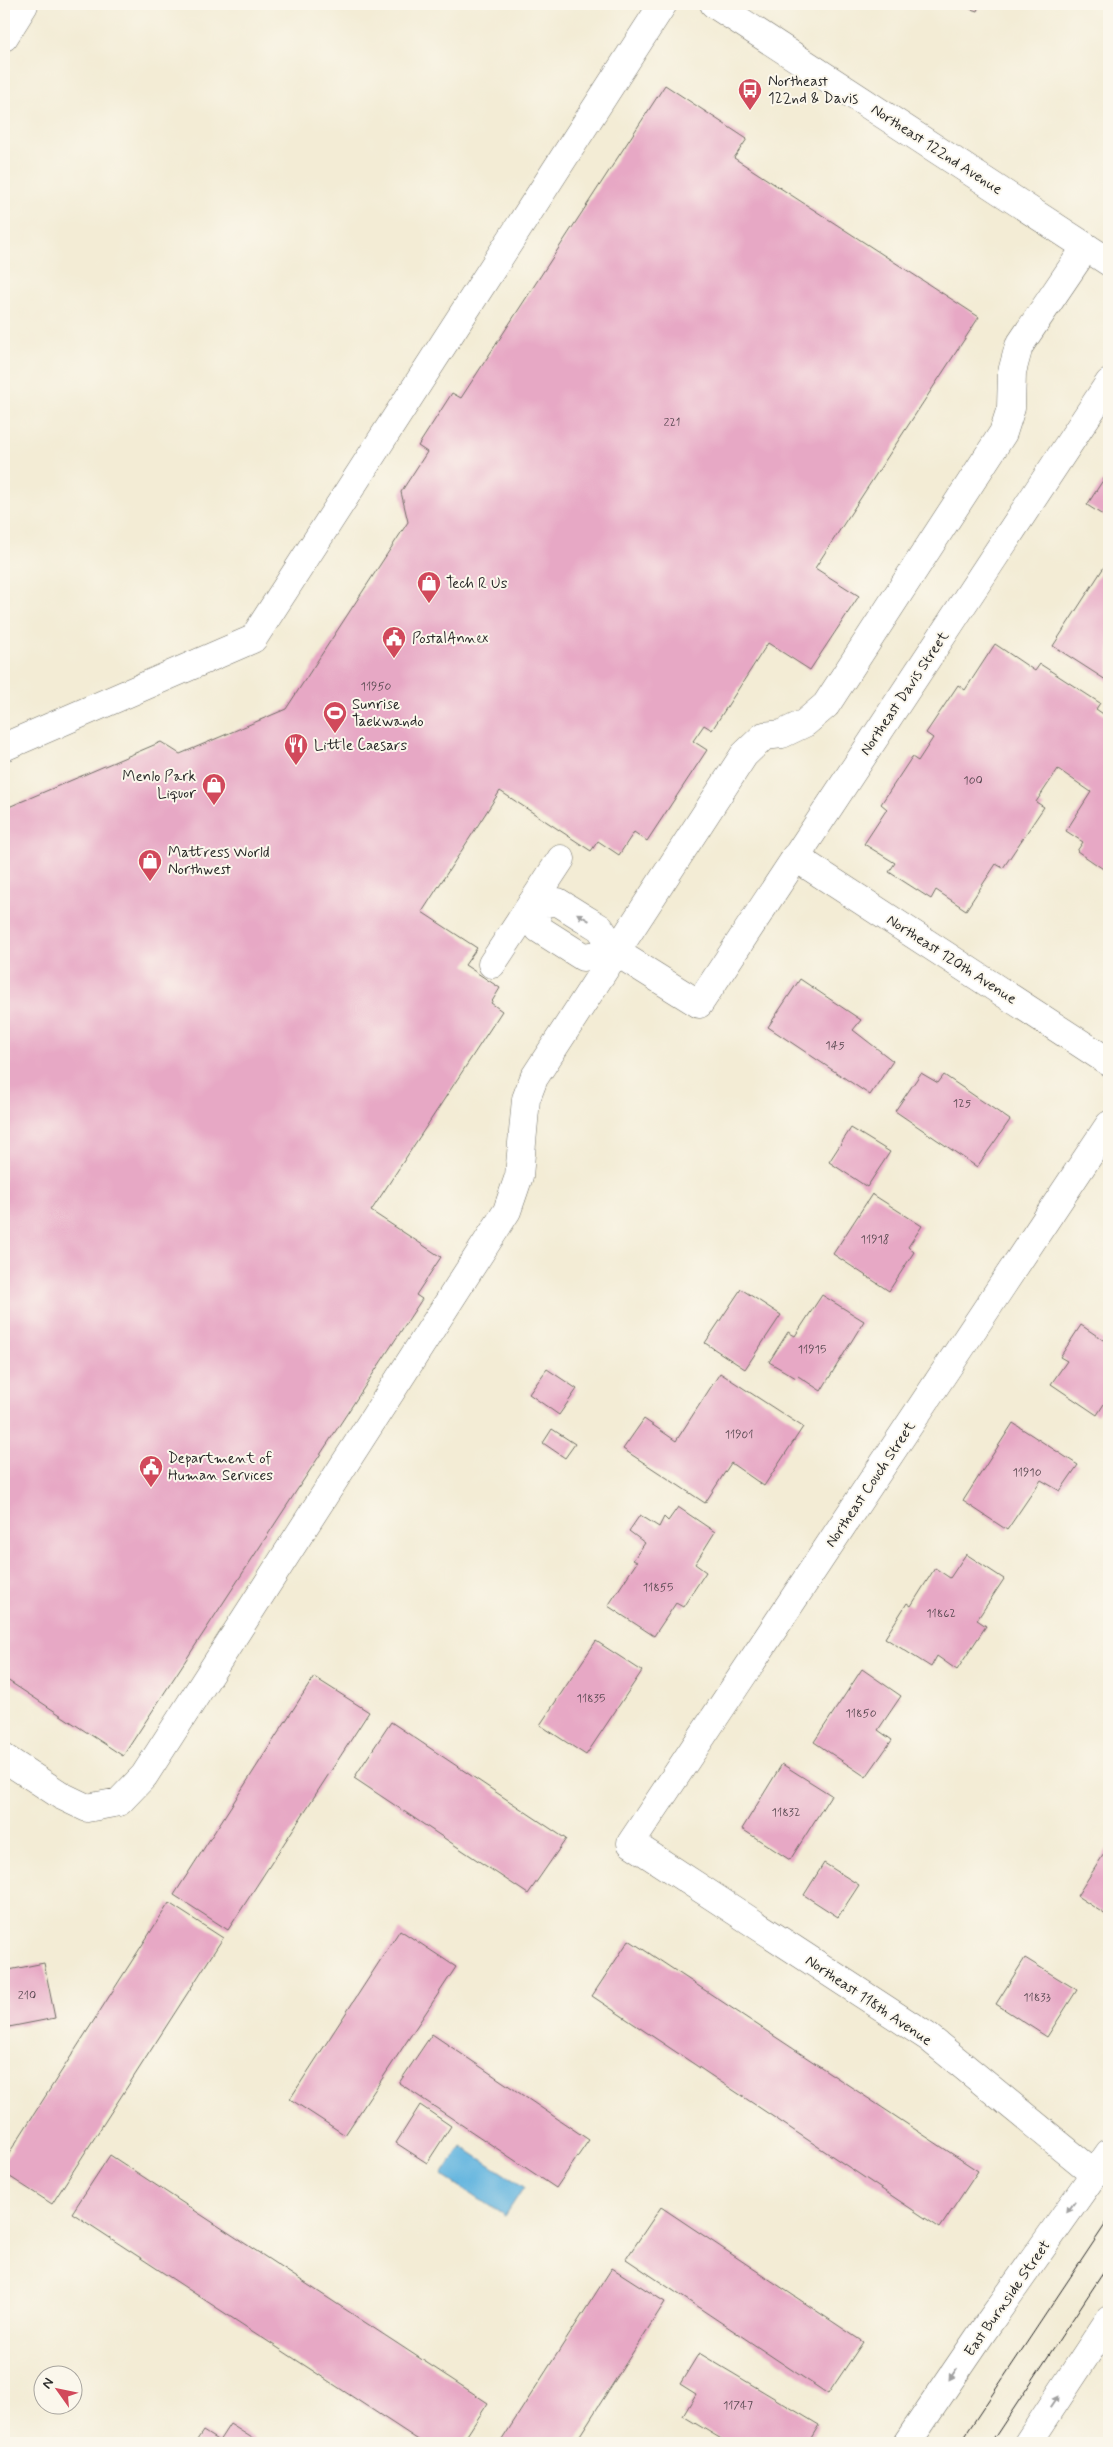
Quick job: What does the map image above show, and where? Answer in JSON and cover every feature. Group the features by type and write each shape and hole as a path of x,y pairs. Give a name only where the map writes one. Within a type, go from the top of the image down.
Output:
{"street":[{"path":"4,37 23,4"},
{"path":"4,747 253,639 663,4"},
{"name":"Northeast 122nd Avenue","path":"721,6 1109,262"},
{"path":"4,1758 62,1796 88,1808 119,1802 144,1776 507,1211 519,1176 526,1099 534,1078 744,756 764,736 782,734 805,723 826,705 1003,433 1011,408 1012,372 1019,346 1086,247"},
{"name":"Northeast Davis Street","path":"616,952 700,1004 795,857 1109,383"},
{"name":"Northeast 120th Avenue","path":"795,857 1109,1062"},
{"path":"492,964 560,859"},
{"path":"532,903 558,902 600,928 616,952"},
{"name":"Northeast Couch Street","path":"631,1843 1109,1125"},
{"name":"Northeast 118th Avenue","path":"631,1843 928,2037 1102,2163"},
{"name":"East Burnside Street","path":"907,2443 981,2334 1102,2163"},
{"path":"1028,2443 1109,2320"}],"water":[{"path":"461,2146 524,2187 505,2216 442,2175"}],"building":[{"path":"956,4 980,4 977,11"},
{"path":"665,85 747,139 734,158 979,317 815,568 859,596 810,670 768,643 712,730 704,725 693,741 707,750 647,841 634,832 619,855 598,841 591,851 500,791 422,912 477,948 465,965 500,988 491,1003 502,1011 371,1211 441,1257 416,1295 422,1299 123,1756 4,1678 4,809 161,742 180,754 286,709 408,522 401,492 427,452 418,446 452,393 461,398"},
{"path":"1109,471 1109,519 1087,505"},
{"path":"1106,564 1109,566 1109,682 1053,646"},
{"path":"995,644 1035,671 1040,664 1100,703 1096,709 1109,718 1109,873 1077,851 1083,842 1066,831 1091,792 1058,769 1036,802 1044,807 1003,868 996,864 966,910 936,890 931,899 889,872 895,863 864,844 887,809 881,804 912,757 918,761 933,738 926,733 958,685 965,690"},
{"path":"800,979 861,1020 853,1030 893,1061 870,1095 768,1027"},
{"path":"921,1073 938,1083 944,1075 1010,1120 977,1167 895,1111"},
{"path":"851,1128 890,1152 867,1187 829,1162"},
{"path":"872,1194 922,1226 908,1247 914,1252 889,1291 833,1254"},
{"path":"741,1289 781,1315 745,1369 705,1343"},
{"path":"822,1295 864,1321 821,1391 798,1376 796,1378 769,1362 788,1332 795,1336"},
{"path":"1081,1325 1109,1344 1109,1396 1097,1415 1051,1384 1067,1361 1060,1357"},
{"path":"547,1369 577,1389 559,1415 529,1394"},
{"path":"720,1373 803,1427 764,1486 731,1463 705,1503 623,1449 644,1419 676,1441"},
{"path":"1013,1423 1078,1465 1060,1491 1041,1480 1007,1530 963,1501"},
{"path":"552,1429 575,1444 565,1458 543,1443"},
{"path":"678,1507 715,1532 695,1564 706,1572 683,1607 676,1603 654,1636 608,1606 637,1562 633,1560 645,1543 629,1531 640,1515 659,1527 664,1517 668,1521"},
{"path":"966,1554 1004,1579 977,1620 986,1626 957,1670 937,1656 931,1667 885,1638 907,1603 911,1606 935,1568 950,1578"},
{"path":"596,1641 642,1671 586,1755 540,1725"},
{"path":"862,1669 901,1696 878,1730 892,1740 866,1777 814,1742"},
{"path":"314,1677 369,1712 228,1930 174,1895"},
{"path":"391,1722 566,1839 528,1894 354,1778"},
{"path":"782,1764 831,1795 790,1860 742,1829"},
{"path":"1109,1846 1109,1917 1077,1896"},
{"path":"824,1863 859,1885 838,1917 804,1895"},
{"path":"169,1903 223,1938 52,2204 4,2173 4,2161"},
{"path":"400,1930 456,1967 345,2135 290,2099"},
{"path":"629,1940 978,2171 940,2228 592,1996"},
{"path":"1025,1958 1077,1990 1047,2037 996,2004"},
{"path":"44,1963 55,2018 4,2028 4,1971"},
{"path":"432,2034 589,2140 556,2188 399,2083"},
{"path":"420,2105 451,2126 427,2163 396,2143"},
{"path":"110,2155 488,2403 462,2443 423,2443 72,2213"},
{"path":"661,2207 863,2342 828,2394 626,2259"},
{"path":"612,2268 665,2302 575,2443 500,2443"},
{"path":"699,2353 819,2425 808,2443 728,2443 683,2416 696,2394 680,2384"},
{"path":"230,2424 260,2443 195,2443 203,2431 219,2441"}],"tram line":[{"path":"960,2443 1109,2219"},
{"path":"991,2443 1109,2264"}],"place":[{"name":"Northeast 122nd & Davis","path":"750,111"},
{"name":"Tech R Us","path":"429,604"},
{"name":"PostalAnnex","path":"394,659"},
{"name":"Sunrise Taekwando","path":"335,734"},
{"name":"Little Caesars","path":"296,766"},
{"name":"Menlo Park Liquor","path":"214,806"},
{"name":"Mattress World Northwest","path":"150,882"},
{"name":"Department of Human Services","path":"151,1488"}]}
